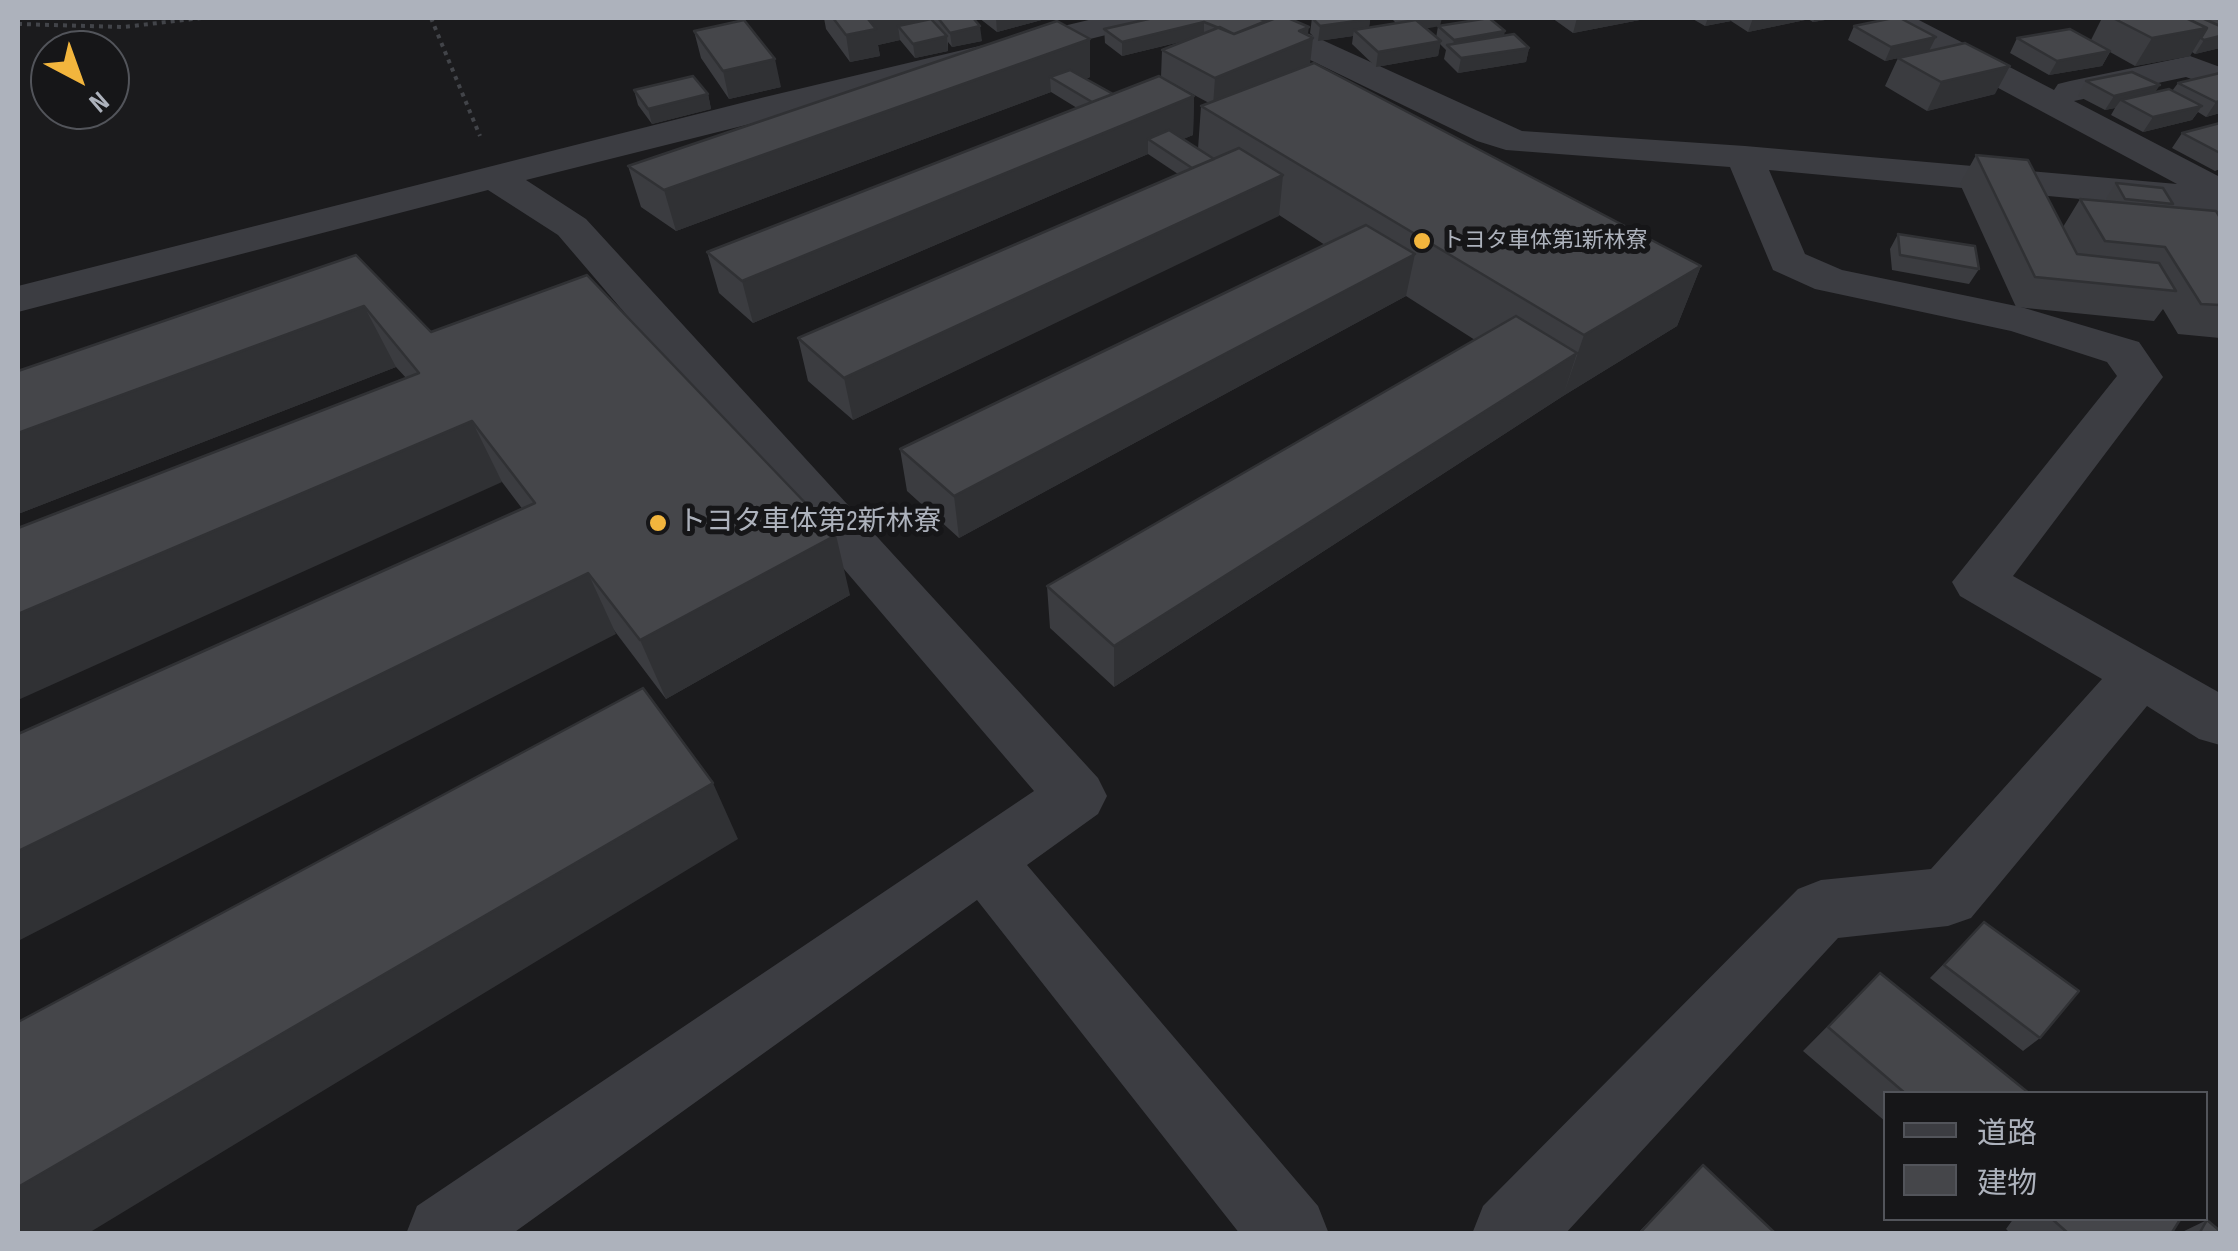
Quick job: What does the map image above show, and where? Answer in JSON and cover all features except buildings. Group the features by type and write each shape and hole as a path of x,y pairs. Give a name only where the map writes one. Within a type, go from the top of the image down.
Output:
{"street":[{"path":"18,299 796,99 1135,18"},
{"path":"1249,18 1490,132 1519,142 1745,156 2220,200"},
{"path":"1892,18 2220,192"},
{"path":"2043,97 2190,66 2220,80"},
{"path":"1745,156 1788,261 1830,280 2021,320 2123,352 2140,377 1979,582 2220,722"},
{"path":"445,1234 1076,796 572,226 498,178"},
{"path":"1511,1234 1821,910 1948,897 2141,674"},
{"path":"983,858 1290,1234"}],"path":[{"path":"18,24 123,27 202,18"},
{"path":"430,18 498,178"}],"place":[{"name":"トヨタ車体第1新林寮","path":"1422,241"},
{"name":"トヨタ車体第2新林寮","path":"658,523"}]}
